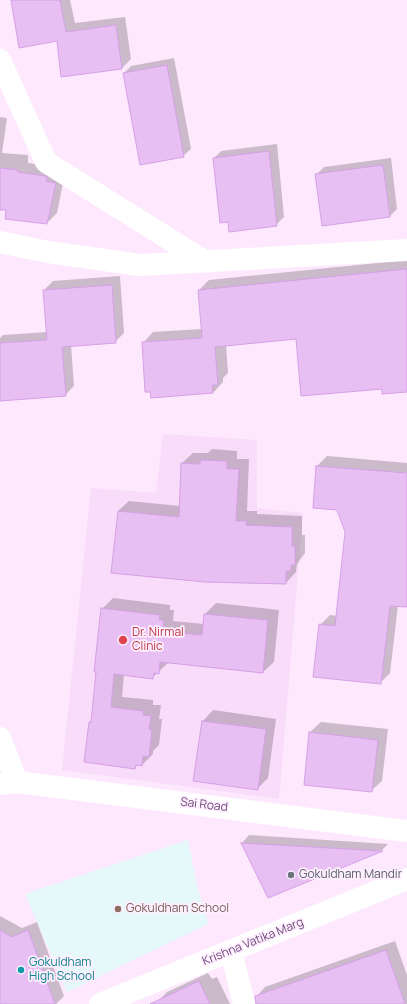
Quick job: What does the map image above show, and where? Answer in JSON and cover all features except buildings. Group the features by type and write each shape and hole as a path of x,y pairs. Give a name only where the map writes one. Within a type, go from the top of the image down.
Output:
{"street":[{"path":"0,60 46,162 206,262"},
{"path":"0,242 48,252 140,265 407,250"},
{"path":"0,738 8,783"},
{"name":"Sai Road","path":"8,783 407,831"},
{"name":"Krishna Vatika Marg","path":"100,1004 407,879"},
{"path":"231,951 244,1004"}],"shaded area":[{"path":"163,434 257,440 257,508 303,513 279,799 62,770 91,488 156,493"},
{"name":"Gokuldham School","path":"188,840 197,885 208,924 67,992 25,894"}],"place":[{"name":"Dr. Nirmal Clinic","path":"123,640"},
{"name":"Gokuldham Mandir","path":"291,875"},
{"name":"Gokuldham School","path":"118,909"},
{"name":"Gokuldham High School","path":"21,970"}]}
